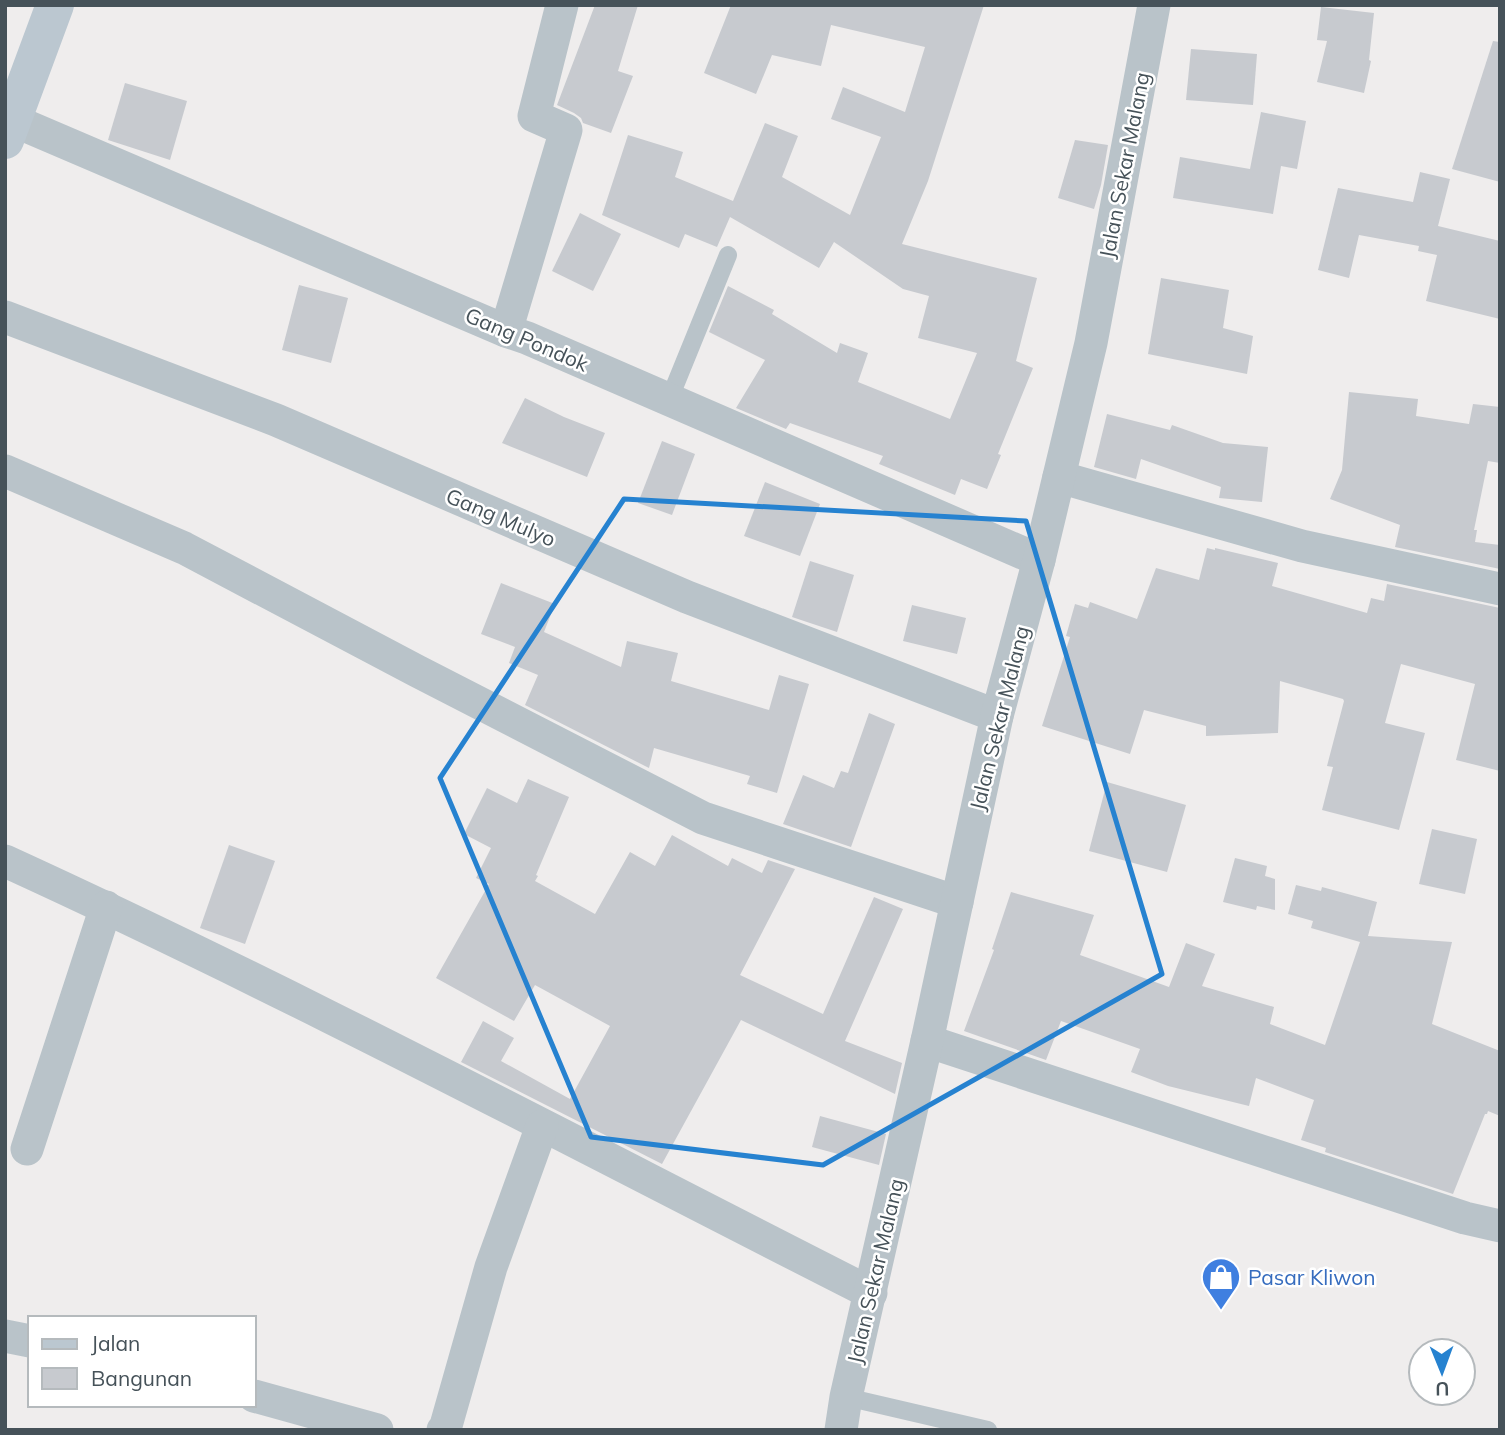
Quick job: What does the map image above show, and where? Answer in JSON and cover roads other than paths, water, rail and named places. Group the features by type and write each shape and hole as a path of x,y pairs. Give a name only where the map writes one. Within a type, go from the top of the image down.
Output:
{"main road":[{"path":"8,126 55,5"}],"street":[{"path":"506,331 566,130 534,116 562,5"},
{"name":"Jalan Sekar Malang","path":"844,1414 997,716 1039,560 1091,343 1154,5"},
{"name":"Gang Pondok","path":"8,126 527,338 1039,560"},
{"name":"Gang Mulyo","path":"5,317 276,420 687,597 997,716"},
{"path":"5,471 184,548 703,818 957,902"},
{"path":"1059,477 1302,546 1500,589"},
{"path":"5,861 267,985 871,1293"},
{"path":"27,1149 106,907"},
{"path":"927,1041 1465,1218 1500,1226"},
{"path":"443,1430 491,1268 542,1126"},
{"path":"5,1336 28,1341"},
{"path":"256,1397 377,1430"}],"lane":[{"path":"669,400 727,255"},
{"path":"844,1414 988,1430"}],"place":[{"name":"Pasar Kliwon","path":"1221,1311"}]}
